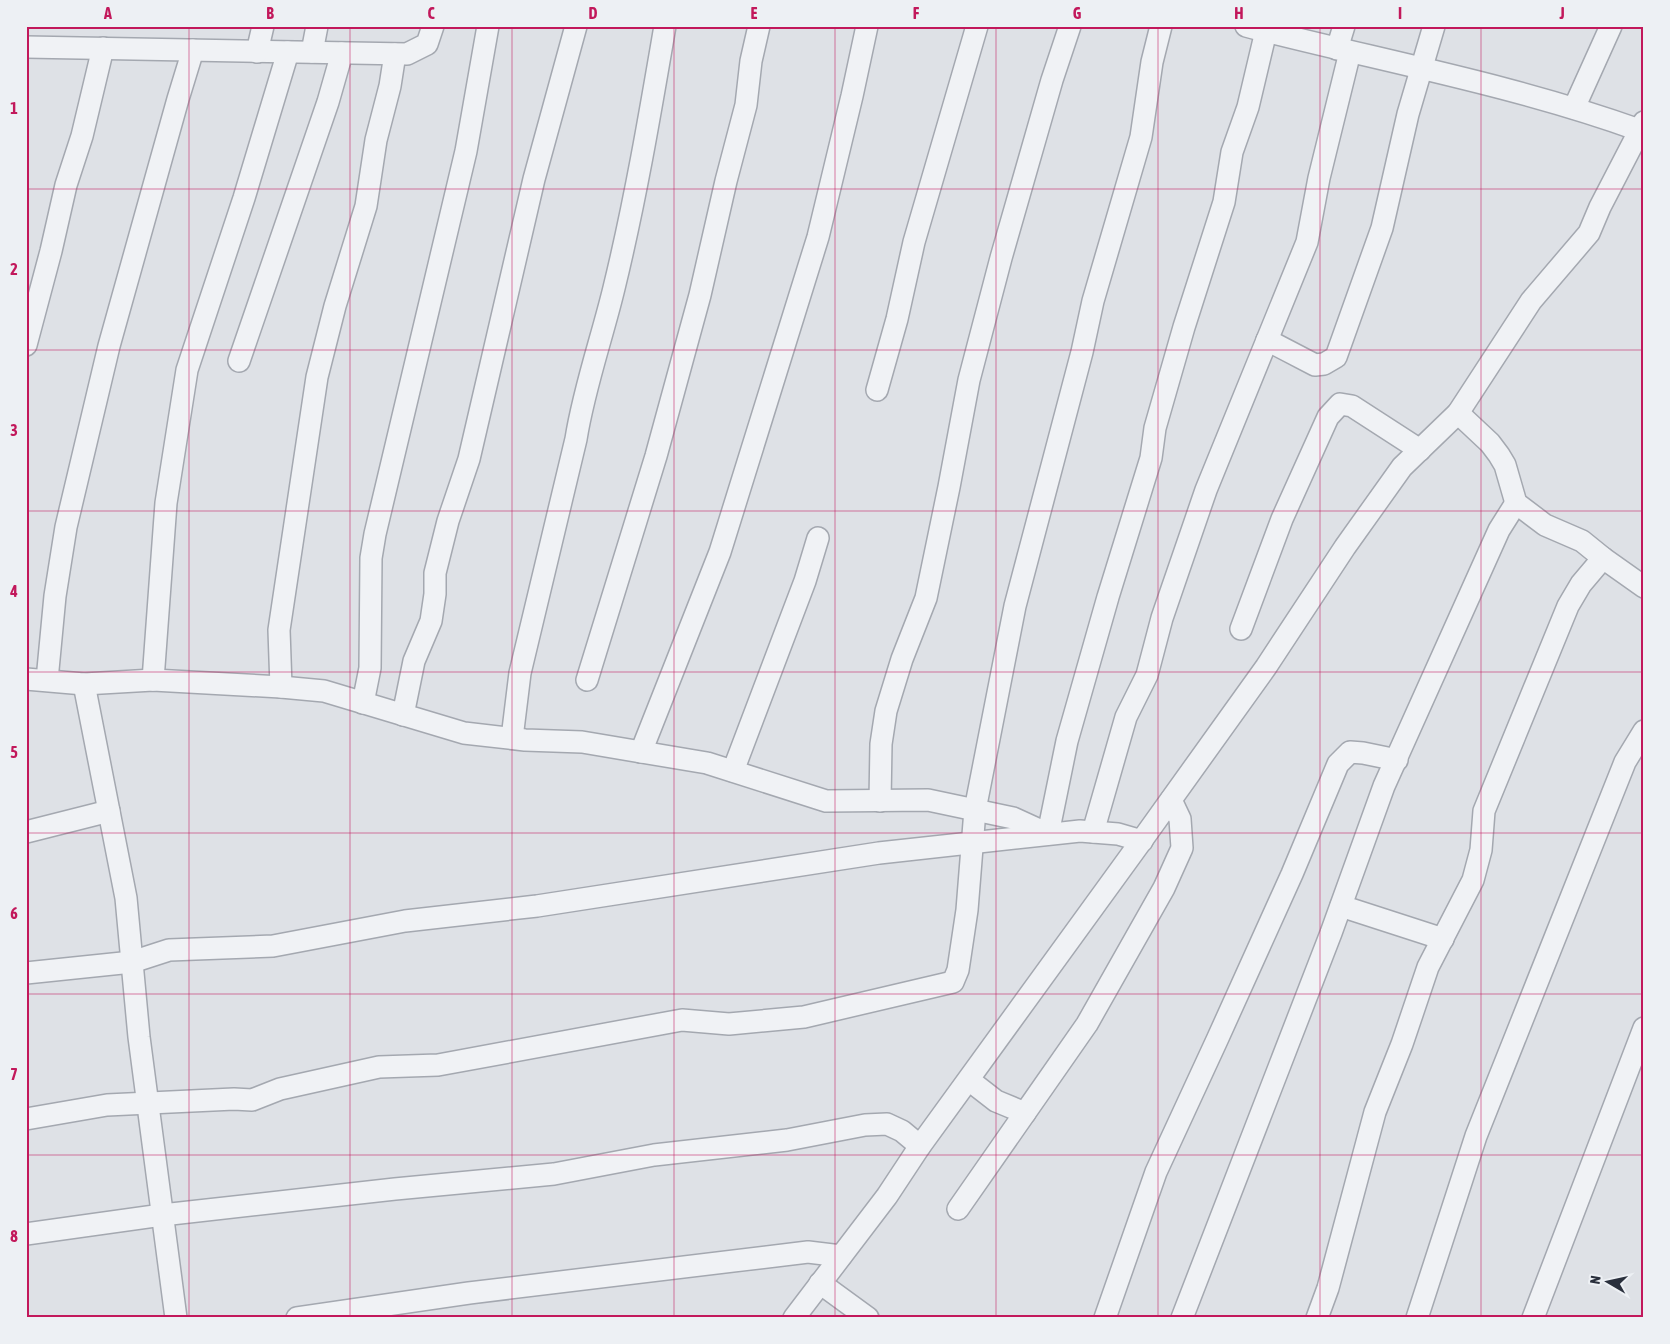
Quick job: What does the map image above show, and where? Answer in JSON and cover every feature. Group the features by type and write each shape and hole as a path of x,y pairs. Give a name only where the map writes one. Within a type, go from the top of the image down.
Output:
{"street":[{"path":"257,52 263,26"},
{"path":"312,52 317,26"},
{"path":"26,47 407,54 427,44 433,26"},
{"path":"363,703 370,668 371,558 375,534 466,151 488,26"},
{"path":"403,715 414,661 431,621 436,594 435,573 448,521 469,458 534,179 576,26"},
{"path":"512,738 520,673 570,466 580,413 614,290 630,218 665,26"},
{"path":"587,680 656,456 700,295 726,181 746,106 751,61 759,26"},
{"path":"641,752 720,552 818,238 867,26"},
{"path":"877,390 897,319 914,242 977,26"},
{"path":"880,801 881,744 886,711 902,659 926,598 969,380 1001,258 1052,80 1070,26"},
{"path":"26,1119 108,1104 252,1100 280,1089 379,1067 438,1065 682,1020 730,1024 804,1017 953,982 958,970 974,843 975,810 1015,606 1082,352 1093,301 1141,137 1152,62 1161,26"},
{"path":"1093,832 1126,717 1146,675 1162,618 1206,490 1307,242 1343,51 1344,26"},
{"path":"1266,340 1315,364 1324,364 1336,357 1382,228 1408,114 1423,69 1434,26"},
{"path":"1574,108 1611,26"},
{"path":"794,1318 887,1196 920,1146 1142,841 1266,666 1402,467 1458,413 1531,301 1589,233 1641,126 1510,89 1343,51 1253,28 1248,107 1232,152 1224,202 1184,327 1155,428 1151,458 1108,597 1067,741 1048,834"},
{"path":"26,345 66,185 82,136 103,48"},
{"path":"193,50 109,346 66,528 37,679 84,684 153,680 324,691 464,732 512,738 582,742 706,763 826,801 928,800 1013,818 1048,834"},
{"path":"153,680 166,503 187,370 244,198 288,52"},
{"path":"239,361 328,102 342,53"},
{"path":"281,687 280,630 317,377 334,306 366,206 376,140 390,86 395,54"},
{"path":"1241,629 1282,519 1328,417 1340,404 1352,406 1420,450"},
{"path":"1458,413 1490,443 1499,455 1505,465 1516,503 1545,525 1582,541 1644,587"},
{"path":"1182,1318 1341,906 1384,786 1499,530 1516,503"},
{"path":"733,771 805,581 818,538"},
{"path":"1317,1318 1328,1288 1375,1112 1402,1044 1428,967 1473,880 1481,850 1484,811 1568,606 1581,584 1603,558"},
{"path":"84,684 126,898 148,1103 176,1318"},
{"path":"1417,1318 1476,1136 1625,762 1644,731"},
{"path":"1105,1318 1156,1172 1284,892 1338,764 1350,752 1396,760"},
{"path":"958,1209 1087,1024 1164,888 1182,848 1180,818 1171,800"},
{"path":"26,832 109,811"},
{"path":"26,973 132,962 169,950 273,946 405,921 537,906 880,853 1080,831 1118,834 1142,841"},
{"path":"1341,906 1443,939"},
{"path":"1533,1318 1644,1028"},
{"path":"969,1080 996,1101 1025,1113"},
{"path":"26,1234 162,1215 394,1189 554,1174 654,1155 787,1140 865,1125 887,1124 902,1131 920,1146"},
{"path":"297,1318 470,1293 808,1252 841,1256"},
{"path":"820,1283 868,1318"}]}
